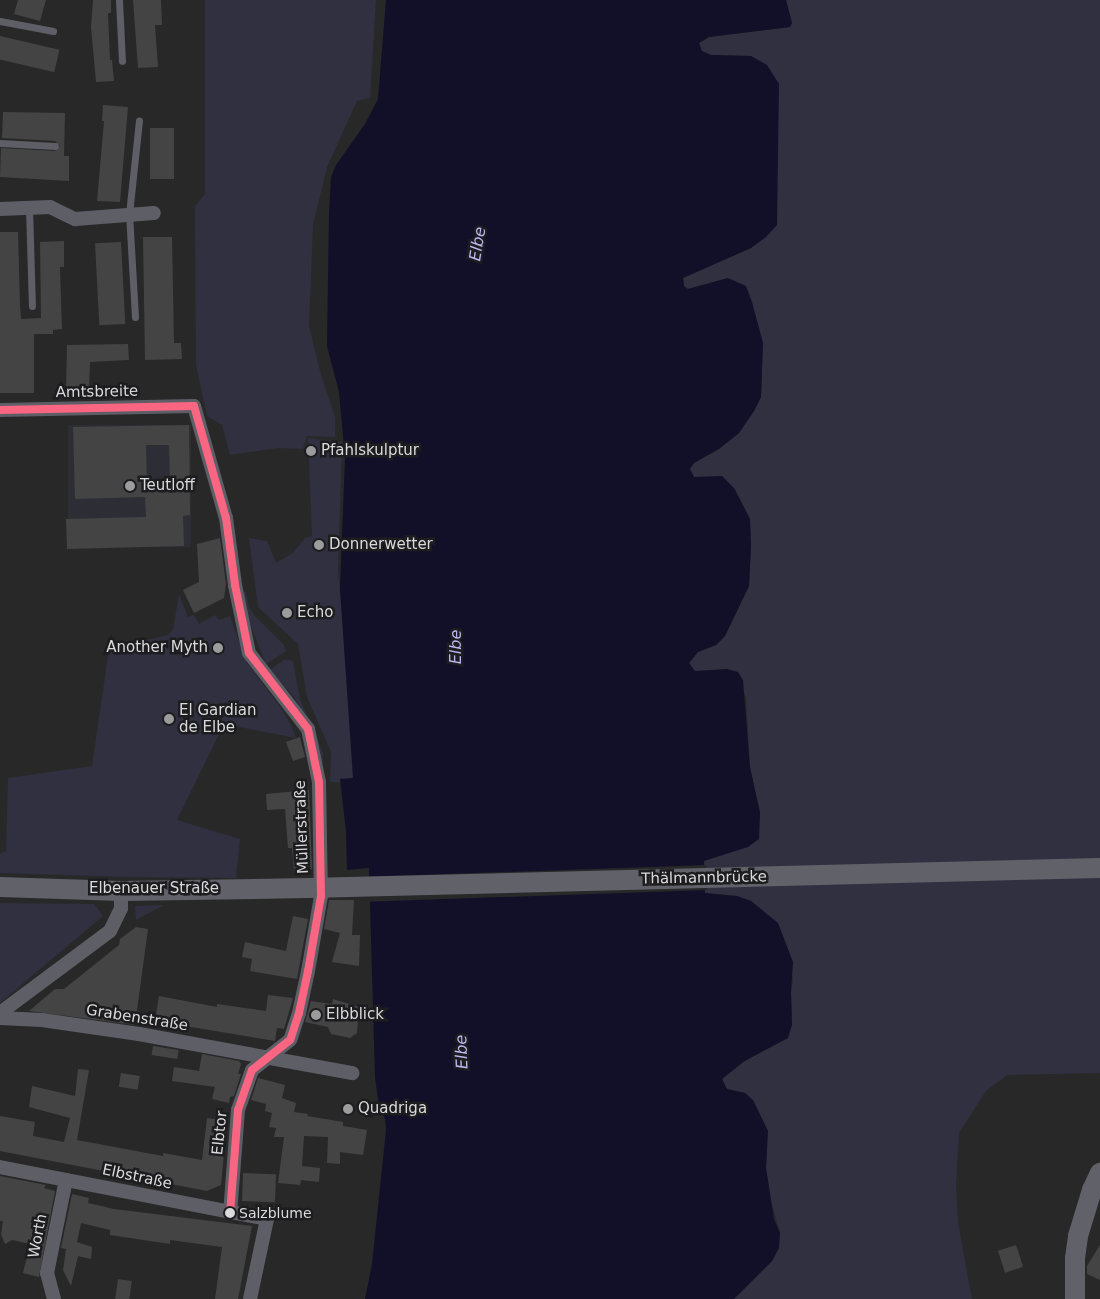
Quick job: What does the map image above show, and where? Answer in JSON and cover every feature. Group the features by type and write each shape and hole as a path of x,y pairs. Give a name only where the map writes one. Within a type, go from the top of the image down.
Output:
{"street":[{"path":"0,209 29,206 50,207 75,219 154,212"},
{"name":"Amtsbreite","path":"0,410 194,406"},
{"name":"Müllerstraße","path":"194,406 226,518 235,585 249,653 308,729 319,782 321,896 308,970 299,1013 290,1040 269,1057"},
{"name":"Thälmannbrücke","path":"308,888 1100,868"},
{"name":"Elbenauer Straße","path":"0,887 121,891 308,888"},
{"path":"0,1013 110,931 121,908 121,891"},
{"name":"Grabenstraße","path":"0,1018 42,1020 269,1057"},
{"path":"269,1057 352,1073"},
{"name":"Elbtor","path":"230,1213 238,1110 252,1070 269,1057"},
{"name":"Elbstraße","path":"0,1167 267,1219 250,1299"},
{"path":"1075,1299 1075,1258 1078,1236 1092,1190 1100,1173"},
{"name":"Worth","path":"54,1299 47,1274 66,1180"}],"lane":[{"path":"119,0 122,61"},
{"path":"0,21 53,31"},
{"path":"135,317 129,214 139,121"},
{"path":"0,143 55,146"},
{"path":"29,206 32,306"}],"shaded area":[{"path":"205,0 376,0 370,98 357,101 327,167 313,225 309,326 321,375 335,417 335,437 307,436 303,449 278,448 230,455 222,425 207,416 196,365 195,206 205,194"},
{"path":"786,0 1100,0 1100,1073 1007,1075 986,1091 959,1133 956,1184 958,1223 972,1299 734,1299 772,1261 780,1233 770,1197 766,1168 767,1153 745,1093 726,1089 722,1079 792,1025 791,992 793,978 762,910 751,901 737,896 705,893 704,861 760,813 750,767 746,696 727,669 695,672 689,663 698,652 716,645 725,636 749,586 750,519 734,488 694,477 689,469 694,463 719,449 739,433 754,411 761,397 763,343 728,278 688,289 684,286 683,278 751,248 777,224 777,132 751,56 711,55 702,51 699,43 709,37 790,27 792,23"},
{"name":"Teutloff","path":"68,425 191,425 191,547 68,547"},
{"path":"308,438 342,442 338,571 357,783 330,782 331,752 307,697 298,644 258,607 249,538 267,541 276,563 293,553 305,538 312,536"},
{"path":"246,592 249,608 284,645 286,651 266,664 245,611 242,593"},
{"path":"179,594 188,617 194,615 199,624 215,615 219,620 230,616 247,663 279,705 290,723 296,738 224,724 177,820 240,839 236,878 0,873 0,854 6,851 8,778 92,766 109,649 168,635 173,629"},
{"path":"285,659 293,661 300,699 323,753 322,778 303,713 294,697 270,670"},
{"path":"0,903 94,904 103,916 0,1003"},
{"path":"164,905 136,920 135,906"}],"water":[{"name":"Elbe","path":"386,0 786,0 792,23 790,27 709,37 699,43 702,51 711,55 751,56 767,65 779,84 777,225 766,237 751,248 683,278 684,286 688,289 728,278 746,286 763,343 761,397 754,411 739,433 719,449 694,463 690,469 694,477 722,476 734,488 750,519 751,546 749,586 725,636 716,645 698,652 689,663 695,671 727,669 738,672 743,680 750,767 760,813 759,839 748,847 704,861 705,893 737,896 751,901 778,923 793,962 791,992 792,1025 788,1038 743,1062 722,1079 727,1089 745,1093 753,1100 768,1131 766,1168 774,1219 780,1233 779,1248 772,1261 734,1299 365,1299 372,1264 386,1130 385,1119 379,1106 375,1078 369,868 347,870 346,831 340,779 353,778 340,589 345,458 339,392 327,346 329,212 331,177 336,165 365,124 378,99"}],"pier":[{"path":"706,865 707,890 367,902 366,877"}],"building":[{"path":"18,0 46,0 40,21 14,14"},
{"path":"93,0 111,0 111,13 108,13 110,60 112,60 114,81 96,82 91,27"},
{"path":"133,0 161,0 162,25 155,25 158,67 138,68"},
{"path":"0,36 59,50 54,72 0,60"},
{"path":"103,105 128,107 120,202 97,201 104,121 102,121"},
{"path":"3,112 65,113 64,156 69,156 69,181 0,177 1,148 55,151 60,146 55,141 2,138"},
{"path":"150,128 174,128 174,179 150,179"},
{"path":"0,232 18,232 21,319 41,318 40,242 64,241 64,267 60,267 62,329 53,330 53,334 34,334 34,393 0,393"},
{"path":"143,237 172,237 174,343 181,343 182,359 145,360"},
{"path":"121,242 125,324 99,325 95,243"},
{"path":"128,344 129,360 90,362 89,392 66,391 67,345"},
{"name":"Teutloff","path":"189,425 190,515 183,516 184,546 67,549 66,519 146,517 145,497 75,499 73,427","holes":["146,445 169,445 170,484 147,484"]},
{"path":"220,538 226,584 224,598 194,613 183,590 199,582 197,544"},
{"path":"300,737 305,757 293,761 286,742"},
{"path":"309,790 312,869 294,871 292,848 288,848 285,809 267,810 266,794"},
{"path":"329,900 354,900 352,935 360,935 359,966 332,962 340,933 324,929"},
{"path":"293,916 308,919 297,979 250,971 252,959 242,957 245,942 286,951"},
{"path":"136,927 148,929 135,1025 29,1011 55,989 64,989 119,945 120,939"},
{"path":"268,995 293,998 284,1029 277,1028 275,1041 155,1021 159,996 217,1007 217,1004 266,1011"},
{"path":"333,999 359,1007 357,1033 350,1038 331,1034 328,1027 305,1022 311,1001 332,1004"},
{"path":"153,1046 179,1050 177,1059 152,1055"},
{"path":"202,1054 239,1061 241,1064 238,1074 241,1074 234,1096 230,1097 229,1103 212,1099 215,1087 172,1081 174,1067 199,1071"},
{"path":"78,1069 89,1070 77,1140 163,1156 163,1153 202,1160 207,1118 227,1121 221,1185 207,1191 0,1151 0,1116 35,1122 33,1136 64,1142 70,1118 29,1107 32,1086 75,1096"},
{"path":"121,1073 140,1076 138,1090 119,1087"},
{"path":"258,1078 285,1085 282,1098 296,1103 294,1112 343,1122 343,1126 367,1130 363,1155 340,1152 340,1164 327,1163 328,1137 304,1136 302,1166 320,1168 319,1182 301,1180 300,1185 278,1183 284,1137 274,1137 276,1128 269,1127 272,1113 265,1111 266,1104 251,1100"},
{"path":"243,1173 276,1174 275,1202 242,1201"},
{"path":"0,1176 46,1185 44,1188 55,1191 39,1277 23,1273 30,1244 12,1240 5,1244 1,1234 3,1221 0,1221"},
{"path":"72,1194 89,1198 88,1203 114,1209 252,1226 238,1299 215,1299 222,1247 170,1240 170,1244 110,1235 110,1230 81,1223 77,1242 92,1247 91,1259 78,1256 71,1286 63,1270 66,1249 61,1248"},
{"path":"1016,1245 1023,1267 1005,1273 998,1251"},
{"path":"1100,1245 1100,1280 1087,1274 1087,1266"},
{"path":"118,1279 132,1281 129,1299 115,1299"}],"transit line":[{"path":"0,410 194,406 226,518 235,585 249,653 308,729 319,782 321,896 299,1013 290,1040 252,1070 238,1110 230,1213"}],"place":[{"name":"Pfahlskulptur","path":"311,451"},
{"name":"Teutloff","path":"130,486"},
{"name":"Donnerwetter","path":"319,545"},
{"name":"Echo","path":"287,613"},
{"name":"Another Myth","path":"218,648"},
{"name":"El Gardian de Elbe","path":"169,719"},
{"name":"Elbblick","path":"316,1015"},
{"name":"Quadriga","path":"348,1109"},
{"name":"Salzblume","path":"230,1213"}]}
